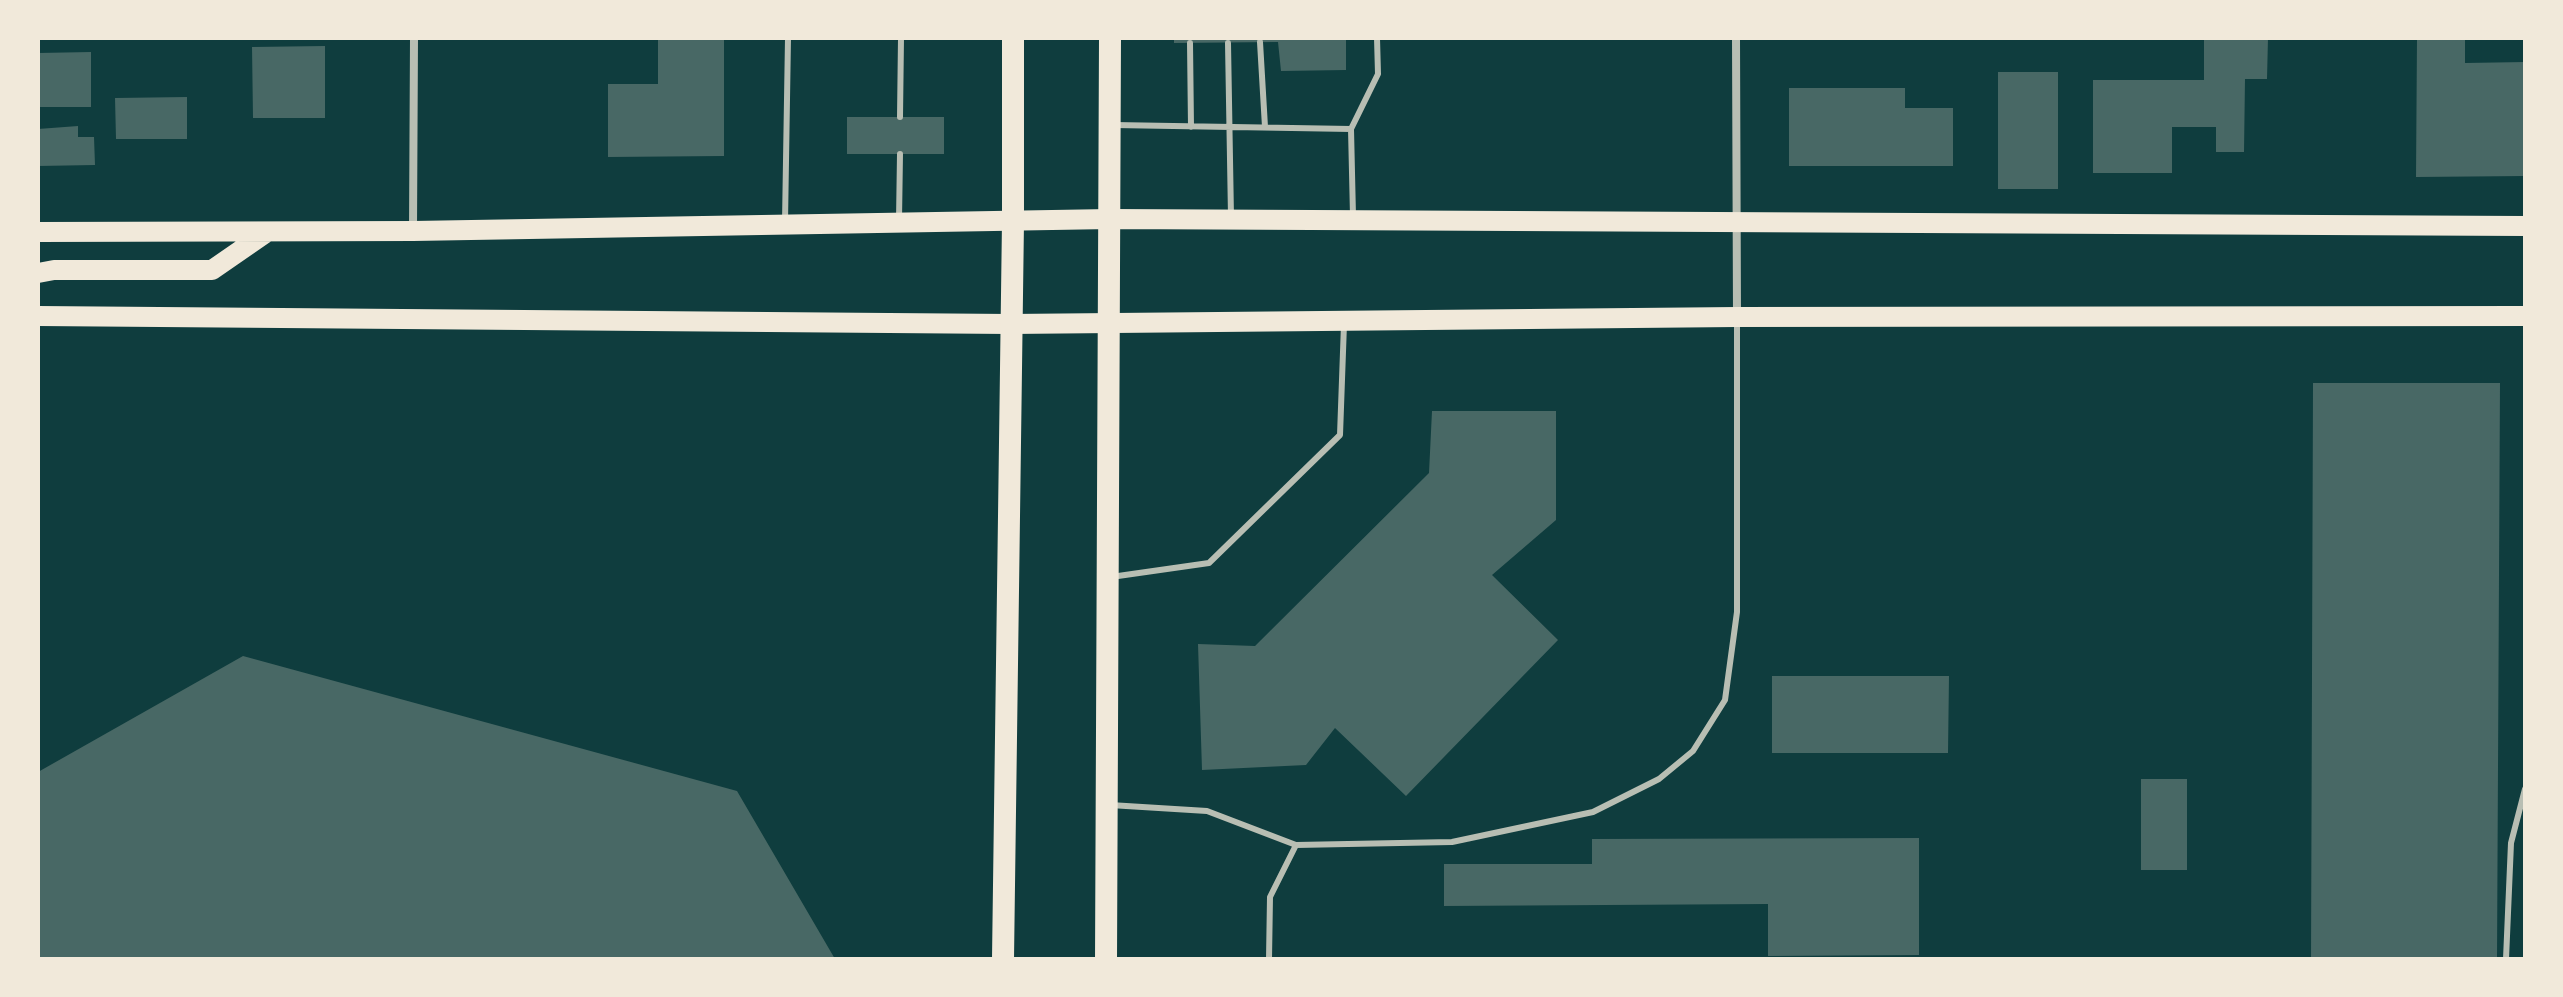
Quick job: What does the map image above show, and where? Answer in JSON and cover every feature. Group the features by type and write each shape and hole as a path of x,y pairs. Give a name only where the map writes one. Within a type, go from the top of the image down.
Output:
{"highway":[{"path":"1003,959 1013,38"},
{"path":"1106,959 1110,38"}],"main road":[{"path":"38,232 413,231 1110,219 2525,226"},
{"path":"38,273 54,270 212,270 267,232"},
{"path":"38,316 1010,324 1737,317 2525,316"}],"street":[{"path":"413,231 414,38"},
{"path":"1736,38 1737,317"}],"lane":[{"path":"785,225 788,38"},
{"path":"900,117 901,38"},
{"path":"1353,220 1351,129 1378,74 1377,38"},
{"path":"1260,42 1265,127"},
{"path":"1190,43 1191,127"},
{"path":"1228,43 1231,221"},
{"path":"1110,125 1351,129"},
{"path":"899,223 900,154"},
{"path":"1107,804 1207,811 1296,845 1452,842 1593,812 1659,779 1693,751 1725,700 1737,612 1737,317"},
{"path":"1108,578 1209,563 1340,435 1344,321"},
{"path":"2506,959 2511,843 2525,789"},
{"path":"1269,959 1270,897 1296,845"}],"building":[{"path":"658,38 724,38 724,156 608,157 608,84 658,84"},
{"path":"1174,38 1346,38 1346,70 1281,71 1278,42 1174,43"},
{"path":"2204,38 2268,38 2267,79 2245,79 2244,152 2216,152 2216,127 2172,127 2172,173 2093,173 2093,80 2204,80"},
{"path":"2417,38 2465,38 2465,63 2525,62 2525,176 2416,177"},
{"path":"325,46 325,118 253,118 252,47"},
{"path":"91,52 91,107 38,107 38,53"},
{"path":"1998,72 2058,72 2058,189 1998,189"},
{"path":"1789,88 1905,88 1905,108 1953,108 1953,166 1789,166"},
{"path":"187,97 187,139 116,139 115,98"},
{"path":"847,117 944,117 944,154 847,154"},
{"path":"78,126 78,137 94,137 95,165 38,166 38,129"},
{"path":"2313,383 2500,383 2497,959 2311,959"},
{"path":"1432,411 1556,411 1556,520 1492,575 1558,640 1406,796 1335,728 1306,765 1202,770 1198,644 1255,646 1429,473"},
{"path":"243,656 737,791 835,959 38,957 38,772"},
{"path":"1772,676 1949,676 1948,753 1772,753"},
{"path":"2141,779 2187,779 2187,870 2141,870"},
{"path":"1919,838 1919,955 1768,956 1768,904 1444,906 1444,864 1592,864 1592,839"}]}
